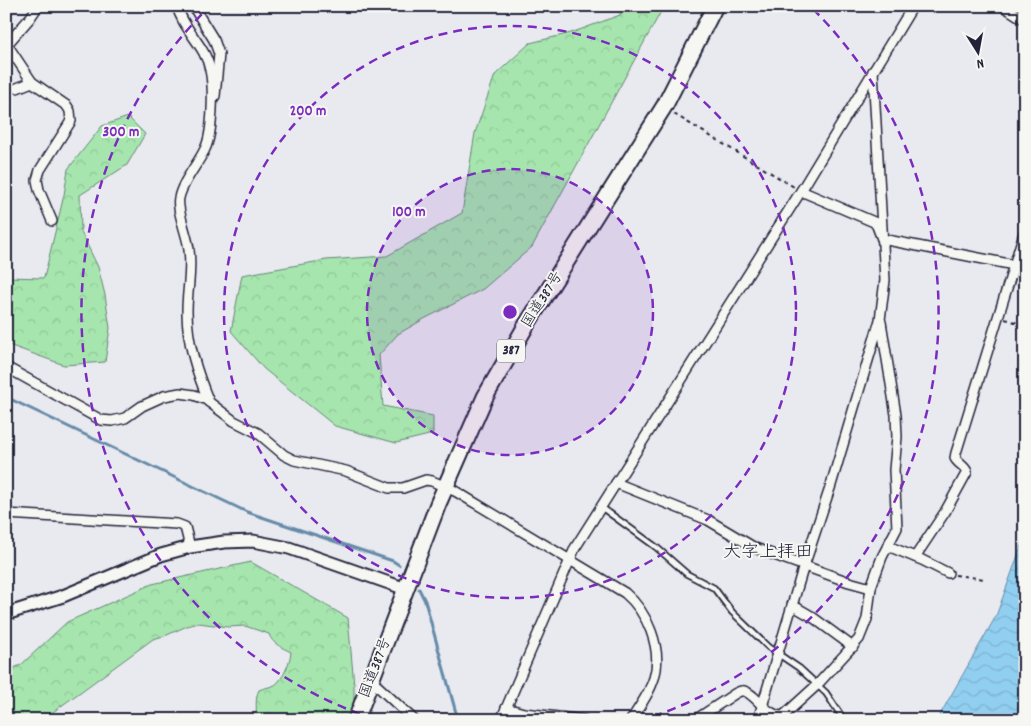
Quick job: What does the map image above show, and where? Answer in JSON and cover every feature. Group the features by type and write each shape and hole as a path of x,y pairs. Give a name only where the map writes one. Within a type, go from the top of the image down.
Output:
{"highway":[{"name":"国道387号","path":"356,720 445,486 476,416 502,366 527,324 664,108 715,6"}],"street":[{"path":"38,6 12,38 8,46 32,82 67,106 72,116 71,121 40,170 37,180 39,190 52,221"},
{"path":"177,6 190,34 205,54 210,70 212,117"},
{"path":"193,6 214,40 219,54 218,82 208,140 181,192 178,202 187,236 190,258 187,310 188,335 201,384 209,402"},
{"path":"501,720 569,560 801,191 913,6"},
{"path":"1003,6 1025,20"},
{"path":"758,720 792,605 832,485 880,320 884,293 873,71"},
{"path":"17,88 32,82"},
{"path":"801,191 874,222 882,239"},
{"path":"914,557 945,512 967,472 955,458 1025,230"},
{"path":"882,239 1014,265"},
{"path":"695,720 742,691 779,716 783,716 817,685 853,647 862,633 867,619 871,588 880,562 894,534 897,522 894,470 897,437 896,415 880,320"},
{"path":"6,367 102,420 112,421 125,418 156,399 180,394 194,395 209,402 229,418 258,433 284,455 294,460 346,471 389,488 403,488 426,480 445,486 625,593 638,606 646,617 656,643 658,661 650,690 631,720"},
{"path":"616,483 697,515 755,548 804,567 871,588"},
{"path":"6,514 177,524 185,527 190,547"},
{"path":"6,614 63,596 161,555 190,547 239,541 278,545 406,589"},
{"path":"888,546 948,574"},
{"path":"792,605 811,616 853,647"},
{"path":"371,680 414,720"},
{"path":"506,708 524,713 584,720"}],"lane":[{"path":"601,507 656,547 688,574 714,588 740,620 768,647 799,668 830,698 844,720"}],"path":[{"path":"664,108 801,191"},
{"path":"998,318 1025,324"},
{"path":"948,574 985,580"}],"green space":[{"path":"621,6 664,6 532,247 483,289 398,334 379,355 383,406 433,416 433,434 396,443 335,426 264,369 231,331 242,275 326,260 387,256 462,213 475,133 495,75 530,43 571,33 620,15"},
{"path":"128,117 145,134 127,165 80,195 81,232 98,267 110,328 105,362 64,365 6,344 6,277 44,278 64,195 68,169 102,126"},
{"path":"251,562 348,618 354,685 354,716 350,720 255,720 259,690 273,686 278,682 286,670 291,652 275,643 269,634 245,626 228,627 199,623 153,639 42,720 6,720 6,671 21,665 67,622 152,584"}],"water":[{"path":"1025,540 1025,720 937,720 996,616"}],"waterway":[{"path":"6,397 247,512 393,561 399,565"},
{"path":"419,589 425,601 458,720"}],"district":[{"name":"大字上拝田","path":"768,553"}]}
